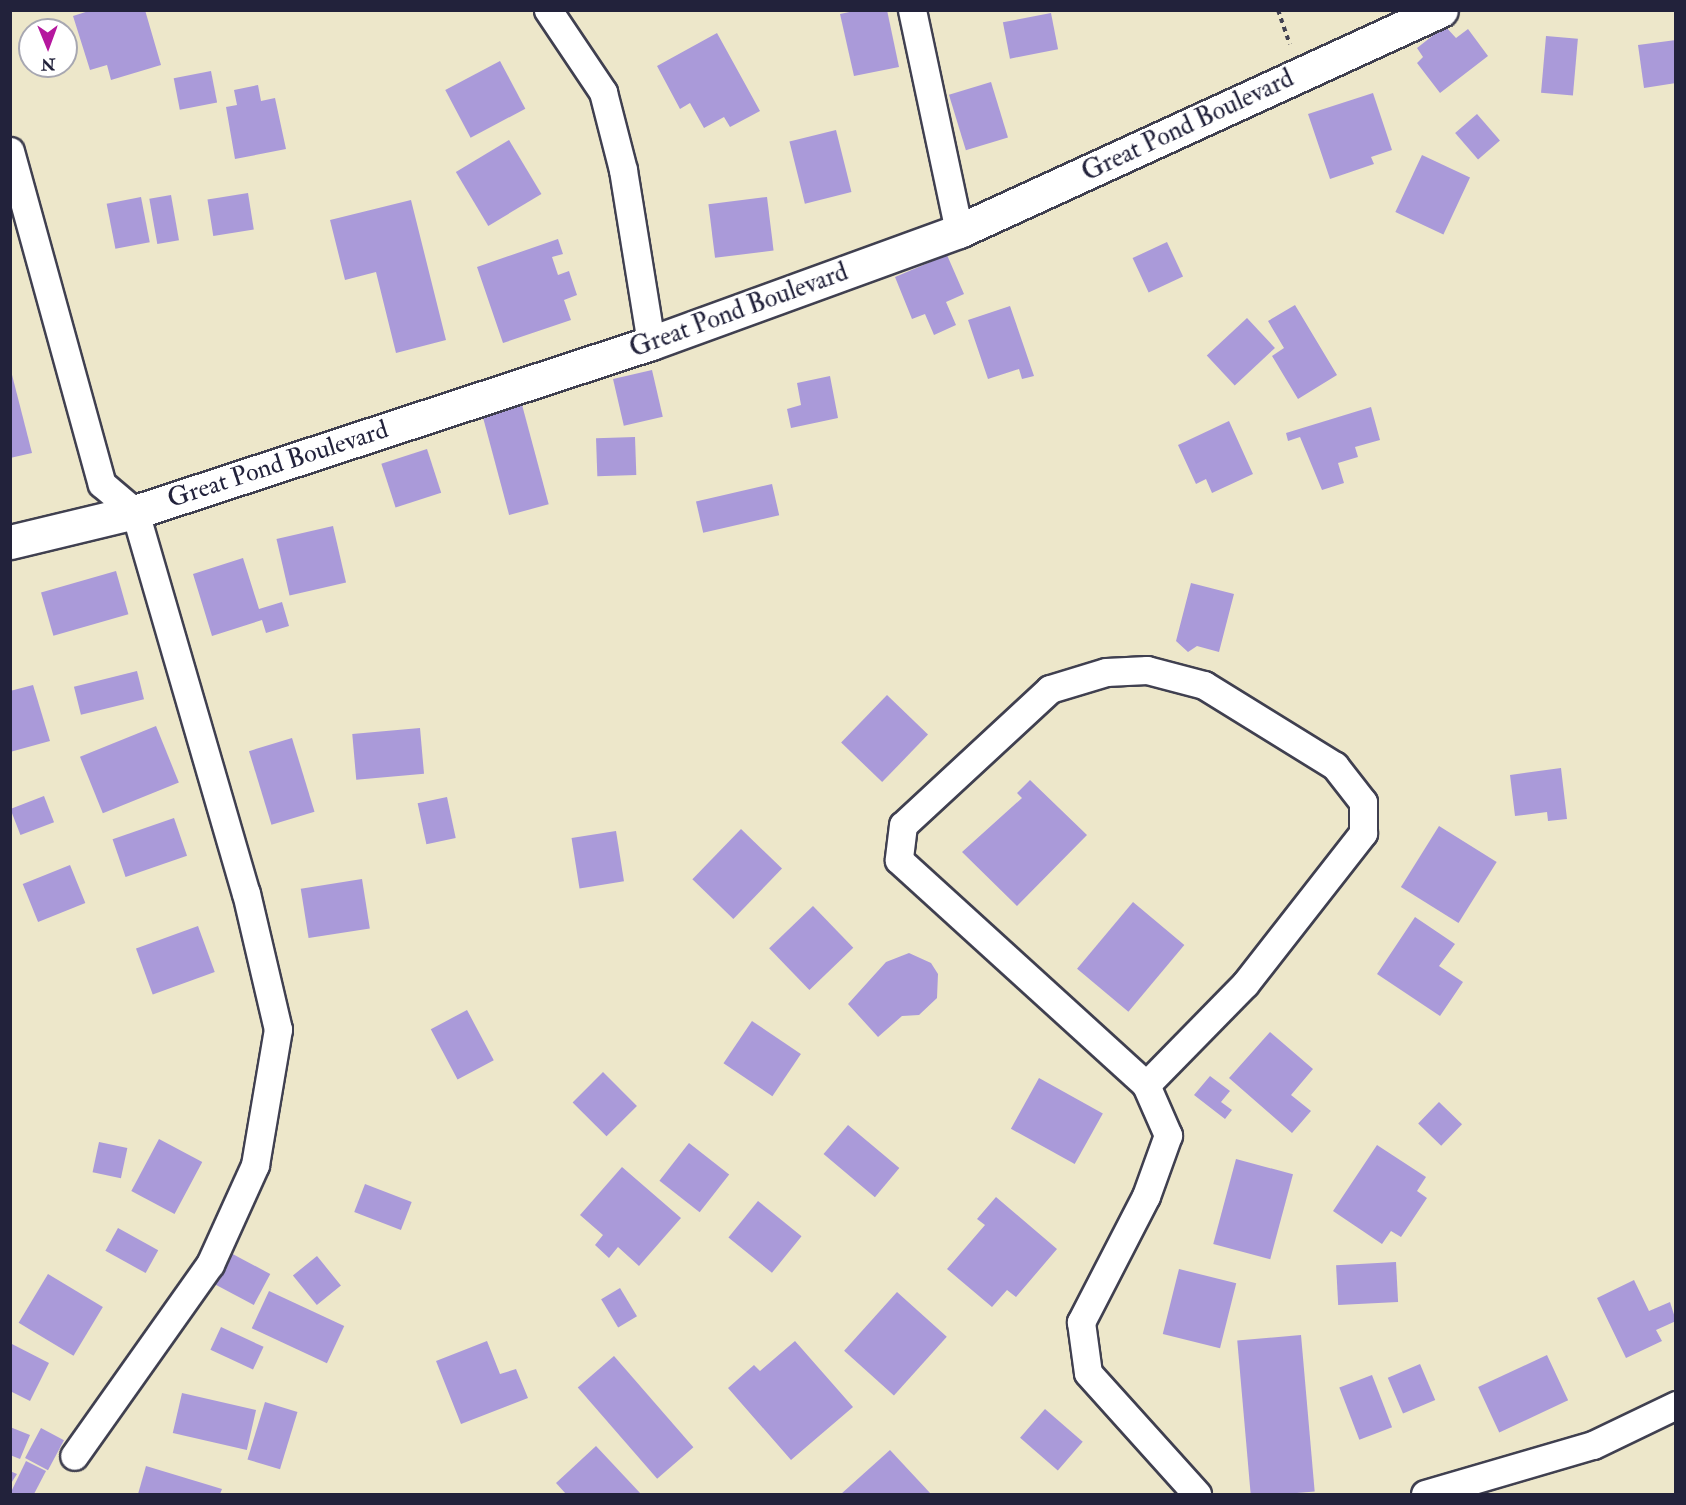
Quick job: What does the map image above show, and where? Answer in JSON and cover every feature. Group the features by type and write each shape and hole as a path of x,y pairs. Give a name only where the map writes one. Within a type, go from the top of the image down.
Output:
{"street":[{"path":"548,10 603,92 623,170 651,343"},
{"path":"912,10 959,231"},
{"name":"Great Pond Boulevard","path":"10,542 135,512 651,343 959,231 1441,10"},
{"path":"10,151 102,484 135,512 246,893 278,1029 255,1165 210,1264 74,1456"},
{"path":"1146,1085 1245,984 1363,833 1363,802 1335,766 1204,685 1147,670 1106,672 1050,689 903,825 899,860 1146,1085 1168,1135 1146,1196 1082,1322 1088,1373 1197,1494"},
{"path":"1425,1494 1593,1445 1676,1404"}],"building":[{"path":"92,10 145,10 161,65 111,80 107,65 90,70 78,32 78,18 73,16"},
{"path":"859,10 887,10 899,67 854,76 840,14"},
{"path":"1051,13 1058,49 1010,59 1003,22"},
{"path":"1445,26 1456,38 1468,29 1488,56 1440,93 1417,63 1423,57 1417,48"},
{"path":"717,33 760,111 730,127 724,117 704,128 690,103 680,109 657,66"},
{"path":"1546,36 1578,39 1573,96 1541,93"},
{"path":"1676,40 1676,83 1644,88 1638,45"},
{"path":"500,61 525,109 471,138 445,90"},
{"path":"211,71 217,102 180,110 174,78"},
{"path":"991,82 1008,137 966,150 949,95"},
{"path":"258,85 261,101 275,98 286,149 235,159 226,107 237,105 234,90"},
{"path":"1373,93 1392,150 1371,157 1374,164 1330,179 1308,114"},
{"path":"1477,114 1500,140 1478,159 1455,133"},
{"path":"836,130 851,192 805,204 789,142"},
{"path":"509,140 541,194 488,226 456,172"},
{"path":"1422,155 1470,177 1443,234 1395,212"},
{"path":"248,193 254,230 213,236 208,199"},
{"path":"171,195 179,240 157,244 149,199"},
{"path":"141,197 150,242 115,249 107,204"},
{"path":"767,197 774,251 715,258 708,204"},
{"path":"411,200 446,340 396,353 376,272 345,280 330,220"},
{"path":"558,239 563,254 552,257 558,275 569,271 577,295 564,300 571,320 503,343 477,267"},
{"path":"1167,242 1183,276 1149,292 1133,258"},
{"path":"947,255 964,294 946,302 956,325 934,335 925,314 912,319 895,277"},
{"path":"1295,305 1337,375 1298,399 1272,356 1284,348 1268,321"},
{"path":"1010,306 1034,376 1022,379 1019,369 988,379 968,320"},
{"path":"1247,318 1275,348 1235,385 1207,356"},
{"path":"10,367 32,453 10,458"},
{"path":"652,370 663,417 624,426 613,379"},
{"path":"830,376 838,418 791,428 787,409 801,405 797,383"},
{"path":"521,401 549,504 509,515 481,412"},
{"path":"1371,407 1380,440 1355,447 1358,457 1338,463 1344,483 1322,490 1300,437 1288,441 1286,433"},
{"path":"1229,421 1253,474 1212,493 1206,479 1196,484 1178,445"},
{"path":"635,437 636,475 597,476 596,438"},
{"path":"427,449 441,493 396,508 381,464"},
{"path":"772,484 779,515 703,533 696,502"},
{"path":"333,526 346,583 290,596 276,539"},
{"path":"243,558 259,609 282,602 289,626 266,633 262,620 212,636 193,574"},
{"path":"116,571 128,614 53,636 41,592"},
{"path":"1191,583 1234,594 1219,652 1197,646 1188,652 1176,641"},
{"path":"137,671 144,699 81,715 74,687"},
{"path":"33,685 50,741 10,752 10,691"},
{"path":"887,695 928,735 882,782 841,742"},
{"path":"156,726 179,783 103,813 80,757"},
{"path":"420,728 424,774 356,780 352,734"},
{"path":"292,738 315,812 271,825 249,751"},
{"path":"1561,768 1567,819 1548,821 1547,812 1515,816 1510,775"},
{"path":"1030,780 1087,835 1017,906 962,852 1022,798 1017,793"},
{"path":"44,796 54,822 20,835 10,809"},
{"path":"447,797 456,838 426,844 418,803"},
{"path":"174,818 187,856 126,877 113,839"},
{"path":"1439,826 1497,862 1459,923 1401,887"},
{"path":"741,829 782,869 733,919 692,879"},
{"path":"616,831 624,881 580,888 572,838"},
{"path":"70,865 85,903 38,922 23,884"},
{"path":"362,879 370,928 309,938 301,889"},
{"path":"1133,902 1184,945 1128,1012 1077,969"},
{"path":"813,906 853,948 809,990 769,948"},
{"path":"1415,917 1455,944 1439,966 1463,982 1440,1016 1377,974"},
{"path":"198,926 215,972 153,995 136,949"},
{"path":"909,953 931,963 938,974 937,998 919,1015 902,1016 878,1037 848,1004 886,962"},
{"path":"467,1010 494,1060 458,1080 431,1029"},
{"path":"752,1021 801,1054 772,1096 723,1063"},
{"path":"1270,1032 1313,1069 1291,1095 1311,1111 1292,1133 1229,1078"},
{"path":"603,1072 637,1106 607,1136 573,1102"},
{"path":"1210,1076 1230,1091 1221,1102 1232,1110 1225,1119 1194,1095"},
{"path":"1039,1078 1103,1113 1075,1164 1011,1129"},
{"path":"1439,1102 1462,1124 1441,1146 1418,1124"},
{"path":"848,1125 899,1168 875,1197 824,1154"},
{"path":"159,1139 202,1162 175,1214 131,1191"},
{"path":"99,1142 127,1148 121,1178 93,1172"},
{"path":"689,1143 729,1174 700,1212 659,1181"},
{"path":"1377,1145 1426,1177 1417,1191 1427,1198 1401,1237 1391,1231 1382,1244 1333,1211"},
{"path":"1236,1159 1293,1174 1270,1259 1213,1244"},
{"path":"622,1167 681,1218 639,1266 618,1247 609,1258 595,1245 603,1235 580,1215"},
{"path":"365,1184 412,1202 401,1230 354,1212"},
{"path":"996,1197 1057,1249 1016,1297 1007,1290 992,1307 947,1269 985,1225 977,1219"},
{"path":"758,1201 802,1236 772,1273 728,1238"},
{"path":"118,1228 158,1250 146,1273 105,1251"},
{"path":"227,1251 270,1274 254,1305 211,1282"},
{"path":"317,1256 341,1286 317,1305 293,1276"},
{"path":"1396,1262 1398,1302 1338,1305 1336,1265"},
{"path":"1179,1269 1236,1283 1220,1348 1163,1334"},
{"path":"48,1274 103,1307 74,1356 19,1323"},
{"path":"1634,1280 1649,1311 1670,1302 1676,1321 1656,1330 1662,1341 1626,1358 1597,1298"},
{"path":"620,1288 637,1316 618,1328 601,1299"},
{"path":"269,1291 344,1326 327,1363 252,1328"},
{"path":"897,1292 947,1337 894,1396 844,1351"},
{"path":"221,1327 264,1347 253,1370 210,1350"},
{"path":"1301,1335 1315,1491 1251,1494 1237,1341"},
{"path":"487,1341 500,1374 516,1369 528,1398 461,1424 436,1361"},
{"path":"795,1341 853,1407 791,1460 728,1388 754,1365 760,1371"},
{"path":"10,1343 49,1363 30,1401 10,1391"},
{"path":"1547,1355 1568,1400 1499,1432 1478,1387"},
{"path":"614,1356 693,1447 657,1479 578,1387"},
{"path":"1420,1364 1435,1400 1403,1414 1388,1378"},
{"path":"1372,1375 1392,1427 1359,1440 1339,1388"},
{"path":"182,1393 256,1410 247,1450 173,1433"},
{"path":"265,1402 298,1412 280,1469 247,1459"},
{"path":"1045,1409 1083,1442 1058,1470 1020,1438"},
{"path":"10,1427 30,1435 20,1459 10,1455"},
{"path":"41,1428 64,1440 48,1470 25,1458"},
{"path":"596,1446 641,1494 566,1494 556,1483"},
{"path":"890,1450 931,1494 841,1494"},
{"path":"26,1461 46,1471 34,1494 10,1494"},
{"path":"146,1466 222,1489 220,1494 138,1494"},
{"path":"10,1471 17,1474 10,1485"}]}
